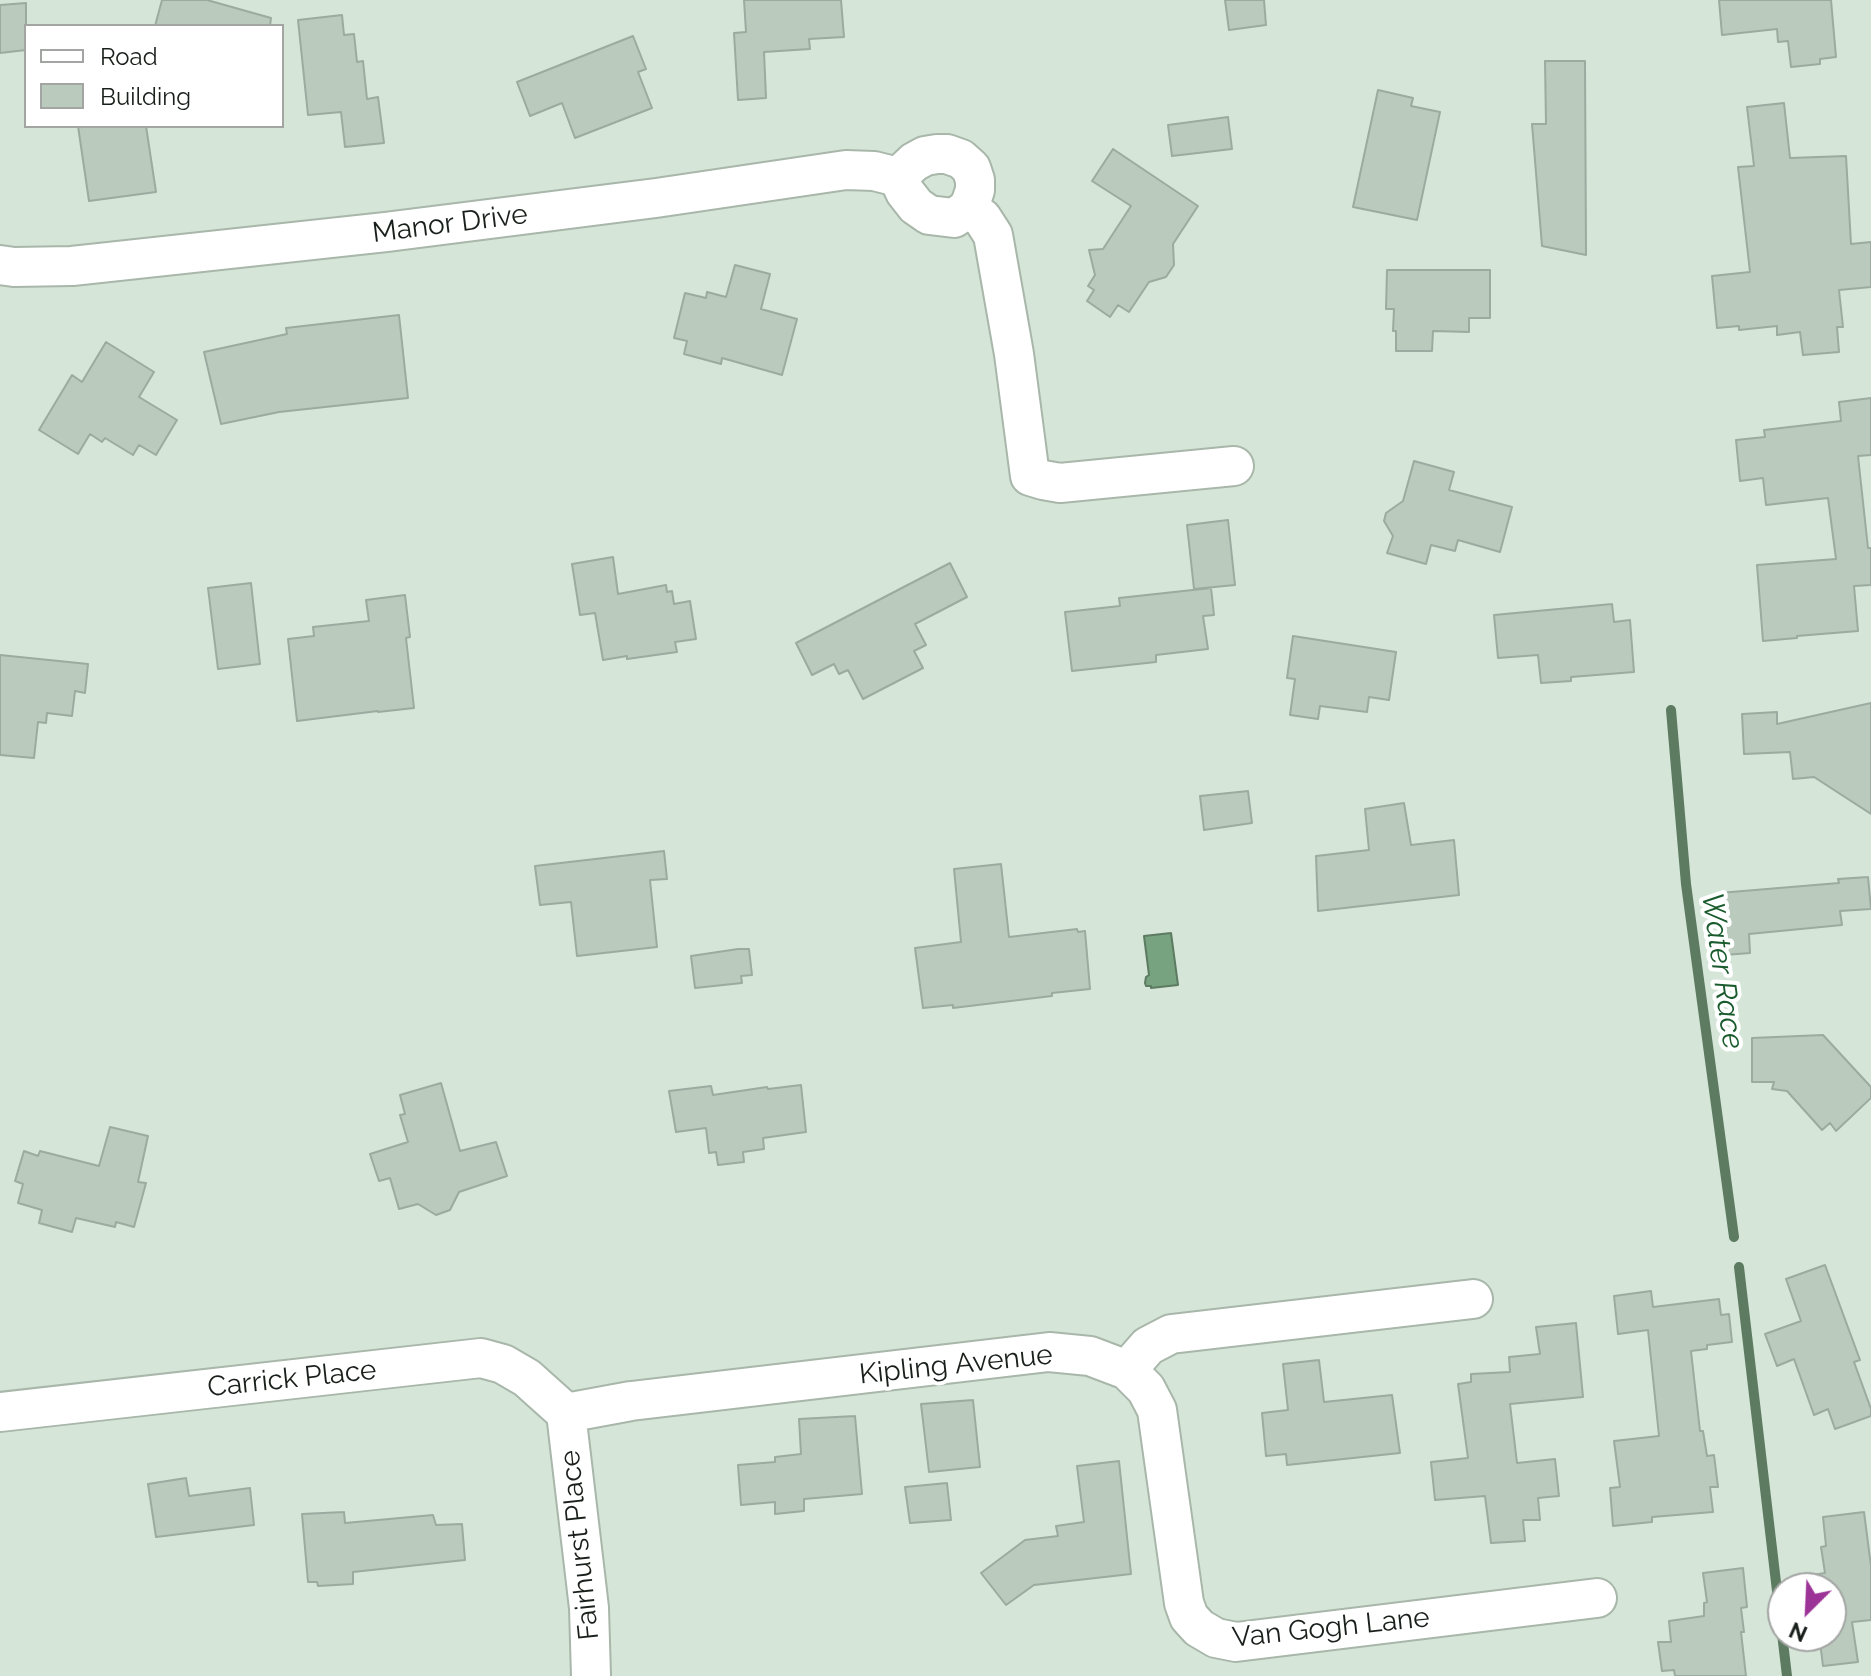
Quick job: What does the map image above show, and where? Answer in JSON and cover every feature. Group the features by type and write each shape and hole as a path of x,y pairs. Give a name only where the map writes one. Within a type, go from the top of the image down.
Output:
{"street":[{"path":"947,154 961,159 971,168 975,190 967,209 954,218 929,215 910,199 898,177 905,168 925,156 947,154"},
{"name":"Manor Drive","path":"0,265 72,266 370,234 656,198 846,170 874,171 898,177"},
{"path":"967,209 982,218 993,235 1014,354 1030,476 1060,483 1234,466"},
{"path":"1127,1370 1148,1346 1171,1334 1473,1299"},
{"name":"Kipling Avenue","path":"566,1413 631,1401 1049,1352 1090,1356 1127,1370"},
{"name":"Carrick Place","path":"0,1412 481,1358 503,1364 527,1378 566,1413"},
{"name":"Van Gogh Lane","path":"1127,1370 1146,1389 1157,1410 1184,1603 1189,1617 1199,1628 1216,1638 1236,1642 1597,1598"},
{"name":"Fairhurst Place","path":"566,1413 589,1608 591,1676"}],"shaded area":[{"path":"1171,933 1178,985 1146,986 1149,975 1144,936"}],"building":[{"path":"162,0 207,0 271,18 270,24 156,24"},
{"path":"744,0 841,0 844,37 809,39 810,49 764,52 766,98 738,100 734,33 746,32"},
{"path":"1225,0 1264,0 1266,25 1229,30"},
{"path":"1719,0 1831,0 1836,57 1820,59 1820,64 1791,67 1788,41 1778,42 1777,29 1722,35"},
{"path":"26,3 24,50 0,53 0,5"},
{"path":"342,15 344,35 354,34 357,62 363,61 367,99 378,97 384,143 345,147 341,112 308,115 298,20"},
{"path":"633,36 646,69 638,72 652,108 575,138 562,103 530,116 517,82"},
{"path":"1545,61 1585,61 1586,255 1542,246 1532,124 1546,124"},
{"path":"1378,90 1413,98 1411,106 1440,112 1417,220 1353,207"},
{"path":"1784,103 1790,158 1846,156 1851,244 1871,242 1871,287 1839,290 1843,327 1837,327 1839,352 1803,355 1800,332 1777,335 1777,326 1739,330 1739,326 1717,328 1712,276 1750,272 1738,167 1754,166 1747,107"},
{"path":"1228,117 1232,149 1172,156 1168,125"},
{"path":"78,128 146,128 156,192 89,201"},
{"path":"1113,149 1198,206 1173,244 1174,265 1166,277 1149,282 1129,312 1118,305 1110,317 1087,301 1094,290 1088,286 1095,275 1089,250 1103,249 1131,206 1092,181"},
{"path":"735,265 770,274 761,309 797,319 782,375 722,358 721,364 684,354 687,341 674,338 685,293 706,298 707,292 726,297"},
{"path":"1387,270 1490,270 1490,318 1469,318 1469,332 1433,331 1432,351 1396,351 1394,309 1386,309"},
{"path":"399,315 408,398 279,412 221,424 204,352 287,334 286,328"},
{"path":"106,342 154,372 139,397 177,420 156,455 139,445 133,455 105,438 102,442 90,434 78,454 39,430 72,375 82,382"},
{"path":"1871,398 1871,455 1858,456 1868,548 1871,548 1871,585 1854,586 1858,631 1763,641 1757,565 1836,559 1828,498 1766,505 1763,478 1740,481 1736,440 1765,437 1764,430 1841,421 1839,402"},
{"path":"1414,461 1454,472 1449,490 1512,507 1500,552 1458,540 1455,551 1431,545 1426,564 1387,553 1393,536 1384,521 1386,513 1403,501"},
{"path":"1228,520 1235,585 1194,589 1187,525"},
{"path":"613,557 618,594 666,585 667,592 672,591 674,604 690,601 696,639 675,642 677,652 603,660 595,613 580,615 572,564"},
{"path":"950,563 967,597 915,624 926,645 914,651 923,668 863,699 848,670 839,674 834,664 812,675 796,643"},
{"path":"251,583 260,664 218,669 208,588"},
{"path":"1211,588 1214,615 1203,616 1208,649 1156,655 1156,662 1072,671 1065,612 1120,606 1119,598"},
{"path":"405,595 410,637 406,638 414,708 297,721 288,639 314,636 313,627 369,621 366,600"},
{"path":"1612,604 1614,622 1630,620 1634,672 1571,677 1571,681 1541,683 1538,655 1498,658 1494,615"},
{"path":"1293,636 1396,652 1389,700 1369,697 1367,712 1320,706 1318,719 1290,715 1295,679 1287,678"},
{"path":"0,655 88,664 85,693 75,691 72,716 47,713 46,723 38,722 34,758 0,755"},
{"path":"1871,703 1871,814 1814,777 1793,779 1790,752 1744,754 1742,714 1777,712 1777,724"},
{"path":"1248,791 1252,823 1204,830 1200,796"},
{"path":"1404,803 1411,845 1454,840 1459,895 1318,911 1316,856 1369,850 1365,809"},
{"path":"664,851 667,879 650,880 657,947 577,956 571,902 540,905 535,866"},
{"path":"1001,864 1009,937 1077,929 1078,932 1085,931 1090,989 953,1008 953,1005 923,1008 915,948 961,942 954,869"},
{"path":"1868,877 1871,909 1840,911 1842,925 1749,934 1750,953 1724,955 1719,893 1839,883 1838,879"},
{"path":"749,949 752,975 741,976 742,983 695,988 691,956"},
{"path":"1823,1035 1871,1087 1871,1098 1836,1131 1830,1123 1822,1130 1787,1091 1772,1089 1774,1082 1752,1082 1752,1038"},
{"path":"441,1083 460,1151 496,1142 507,1176 459,1192 450,1210 436,1215 418,1204 399,1209 390,1178 379,1181 370,1154 408,1142 400,1115 405,1114 400,1095"},
{"path":"801,1085 806,1132 763,1138 764,1149 743,1152 744,1162 718,1165 716,1152 709,1153 706,1128 676,1132 669,1091 711,1086 713,1095"},
{"path":"110,1127 148,1136 138,1182 146,1183 134,1227 116,1222 115,1227 76,1218 72,1232 39,1223 42,1210 18,1203 23,1184 15,1181 24,1151 38,1156 40,1151 99,1166"},
{"path":"1825,1265 1860,1360 1854,1362 1871,1409 1871,1416 1835,1429 1828,1409 1814,1415 1794,1359 1777,1366 1765,1334 1801,1321 1786,1279"},
{"path":"1651,1291 1653,1307 1719,1299 1721,1315 1729,1314 1732,1342 1707,1345 1707,1349 1691,1351 1700,1431 1703,1431 1707,1456 1714,1455 1718,1487 1710,1487 1713,1512 1652,1517 1652,1522 1613,1526 1610,1488 1620,1487 1614,1441 1659,1436 1648,1330 1618,1334 1614,1296"},
{"path":"1576,1323 1583,1397 1510,1404 1517,1463 1555,1459 1559,1496 1538,1498 1540,1520 1523,1520 1525,1541 1491,1543 1485,1496 1435,1500 1431,1462 1468,1458 1458,1384 1471,1382 1471,1374 1510,1372 1509,1357 1540,1354 1536,1327"},
{"path":"1319,1360 1324,1402 1392,1395 1400,1453 1287,1465 1286,1454 1266,1456 1262,1413 1288,1410 1283,1364"},
{"path":"973,1400 980,1467 929,1472 921,1404"},
{"path":"855,1416 862,1494 804,1499 804,1511 775,1514 775,1502 741,1505 738,1465 775,1462 775,1457 801,1454 799,1419"},
{"path":"1119,1461 1131,1574 1034,1585 1006,1605 981,1573 1025,1540 1058,1536 1056,1526 1084,1522 1077,1466"},
{"path":"186,1478 189,1496 250,1488 254,1525 156,1537 148,1484"},
{"path":"947,1483 951,1520 910,1523 905,1487"},
{"path":"344,1512 345,1523 433,1515 436,1525 462,1524 465,1560 353,1572 353,1584 318,1586 317,1582 308,1582 302,1514"},
{"path":"1864,1512 1871,1566 1871,1620 1852,1622 1858,1662 1823,1666 1821,1652 1847,1652 1847,1572 1825,1572 1821,1547 1826,1546 1823,1517"},
{"path":"1743,1568 1747,1607 1741,1608 1744,1632 1741,1632 1746,1676 1675,1676 1674,1670 1662,1671 1658,1642 1671,1642 1669,1621 1704,1616 1704,1603 1707,1602 1703,1573"}],"waterway":[{"name":"Water Race","path":"1671,710 1686,884 1734,1237"},
{"name":"Water Race","path":"1739,1267 1787,1676"}]}
